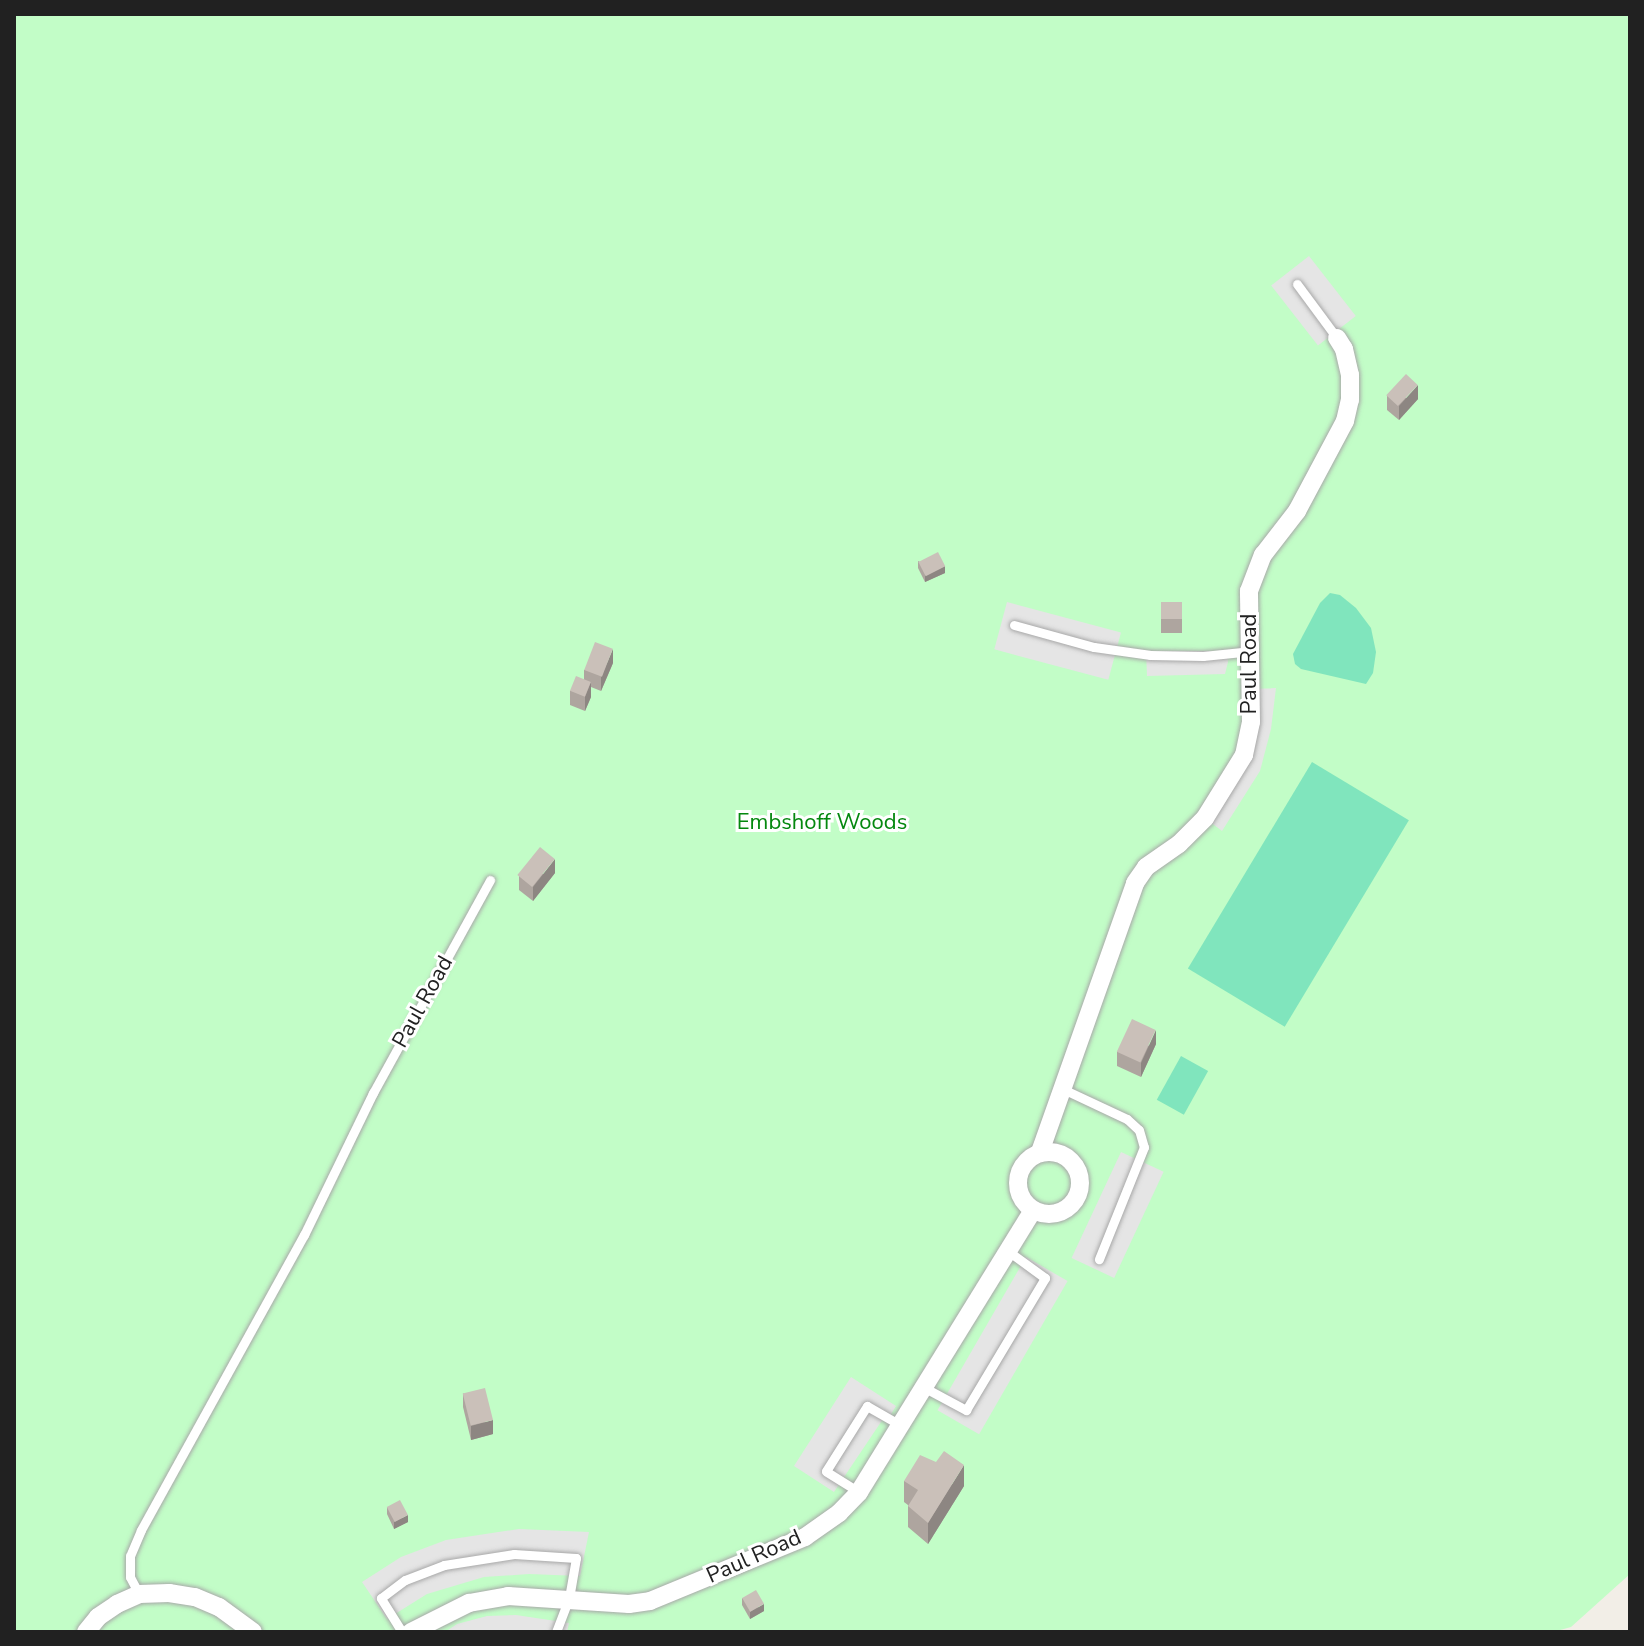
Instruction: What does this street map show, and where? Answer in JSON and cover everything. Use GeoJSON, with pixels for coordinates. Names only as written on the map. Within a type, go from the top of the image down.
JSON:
{"type":"FeatureCollection","features":[{"type":"Feature","properties":{"kind":"street","name":"Paul Road"},"geometry":{"type":"LineString","coordinates":[[411,1632],[469,1603],[508,1596],[629,1604],[650,1601],[805,1537],[839,1513],[859,1492],[1033,1210],[1022,1200],[1017,1178],[1027,1160],[1040,1152],[1065,1090],[1135,883],[1146,867],[1179,844],[1205,818],[1244,755],[1251,722],[1249,591],[1263,555],[1297,511],[1345,421],[1350,400],[1350,375],[1344,349],[1337,338]]}},
{"type":"Feature","properties":{"kind":"street"},"geometry":{"type":"LineString","coordinates":[[1033,1210],[1043,1214],[1063,1211],[1077,1196],[1080,1186],[1080,1176],[1069,1158],[1050,1151],[1040,1152]]}},
{"type":"Feature","properties":{"kind":"street"},"geometry":{"type":"LineString","coordinates":[[86,1632],[98,1617],[139,1594],[195,1597],[219,1607],[253,1632]]}},
{"type":"Feature","properties":{"kind":"lane"},"geometry":{"type":"LineString","coordinates":[[1297,284],[1337,338]]}},
{"type":"Feature","properties":{"kind":"lane"},"geometry":{"type":"LineString","coordinates":[[1014,625],[1094,647],[1150,655],[1203,656],[1252,651]]}},
{"type":"Feature","properties":{"kind":"lane","name":"Paul Road"},"geometry":{"type":"LineString","coordinates":[[139,1594],[130,1577],[130,1556],[141,1530],[304,1235],[366,1106],[490,880]]}},
{"type":"Feature","properties":{"kind":"lane"},"geometry":{"type":"LineString","coordinates":[[1065,1090],[1127,1119],[1139,1130],[1144,1147],[1099,1259]]}},
{"type":"Feature","properties":{"kind":"lane"},"geometry":{"type":"LineString","coordinates":[[925,1388],[966,1410],[1045,1278],[1008,1251]]}},
{"type":"Feature","properties":{"kind":"lane"},"geometry":{"type":"LineString","coordinates":[[859,1492],[826,1471],[867,1406],[902,1426]]}},
{"type":"Feature","properties":{"kind":"lane"},"geometry":{"type":"LineString","coordinates":[[402,1632],[381,1598],[405,1580],[444,1565],[485,1556],[545,1554],[576,1558],[569,1598],[556,1632]]}},
{"type":"Feature","properties":{"kind":"green space","name":"Embshoff Woods"},"geometry":{"type":"Polygon","coordinates":[[[14,14],[1630,14],[1630,1574],[1571,1627],[1553,1632],[14,1632],[14,14]]]}},
{"type":"Feature","properties":{"kind":"green space"},"geometry":{"type":"Polygon","coordinates":[[[1330,593],[1340,595],[1356,608],[1371,628],[1376,652],[1373,673],[1366,684],[1301,669],[1295,664],[1293,654],[1320,603],[1330,593]]]}},
{"type":"Feature","properties":{"kind":"green space"},"geometry":{"type":"Polygon","coordinates":[[[1312,762],[1409,820],[1285,1027],[1188,969],[1312,762]]]}},
{"type":"Feature","properties":{"kind":"green space"},"geometry":{"type":"Polygon","coordinates":[[[1181,1056],[1208,1071],[1184,1115],[1157,1100],[1181,1056]]]}},
{"type":"Feature","properties":{"kind":"shaded area"},"geometry":{"type":"Polygon","coordinates":[[[1309,256],[1356,316],[1318,345],[1271,286],[1309,256]]]}},
{"type":"Feature","properties":{"kind":"shaded area"},"geometry":{"type":"Polygon","coordinates":[[[1007,602],[1121,633],[1108,680],[994,649],[1007,602]]]}},
{"type":"Feature","properties":{"kind":"shaded area"},"geometry":{"type":"Polygon","coordinates":[[[1146,651],[1227,651],[1228,662],[1225,674],[1147,676],[1146,651]]]}},
{"type":"Feature","properties":{"kind":"shaded area"},"geometry":{"type":"Polygon","coordinates":[[[1276,688],[1271,729],[1260,771],[1222,831],[1205,818],[1227,786],[1252,689],[1276,688]]]}},
{"type":"Feature","properties":{"kind":"shaded area"},"geometry":{"type":"Polygon","coordinates":[[[1121,1152],[1164,1172],[1114,1278],[1072,1258],[1121,1152]]]}},
{"type":"Feature","properties":{"kind":"shaded area"},"geometry":{"type":"Polygon","coordinates":[[[1026,1257],[1068,1281],[979,1434],[938,1410],[1026,1257]]]}},
{"type":"Feature","properties":{"kind":"shaded area"},"geometry":{"type":"Polygon","coordinates":[[[851,1377],[896,1406],[887,1421],[883,1419],[834,1492],[794,1466],[851,1377]]]}},
{"type":"Feature","properties":{"kind":"shaded area"},"geometry":{"type":"Polygon","coordinates":[[[519,1529],[589,1532],[580,1576],[529,1574],[484,1577],[427,1594],[387,1619],[362,1582],[401,1557],[446,1540],[519,1529]]]}},
{"type":"Feature","properties":{"kind":"shaded area"},"geometry":{"type":"Polygon","coordinates":[[[516,1615],[569,1623],[567,1632],[445,1632],[457,1624],[487,1616],[516,1615]]]}},
{"type":"Feature","properties":{"kind":"building"},"geometry":{"type":"Polygon","coordinates":[[[1406,374],[1418,385],[1398,406],[1386,395],[1406,374]]]}},
{"type":"Feature","properties":{"kind":"building"},"geometry":{"type":"Polygon","coordinates":[[[938,552],[945,566],[926,576],[918,562],[938,552]]]}},
{"type":"Feature","properties":{"kind":"building"},"geometry":{"type":"Polygon","coordinates":[[[1161,602],[1182,602],[1182,619],[1161,619],[1161,602]]]}},
{"type":"Feature","properties":{"kind":"building"},"geometry":{"type":"Polygon","coordinates":[[[595,642],[613,649],[602,677],[584,670],[595,642]]]}},
{"type":"Feature","properties":{"kind":"building"},"geometry":{"type":"Polygon","coordinates":[[[576,676],[591,682],[585,697],[570,691],[576,676]]]}},
{"type":"Feature","properties":{"kind":"building"},"geometry":{"type":"Polygon","coordinates":[[[540,847],[555,859],[532,887],[517,875],[540,847]]]}},
{"type":"Feature","properties":{"kind":"building"},"geometry":{"type":"Polygon","coordinates":[[[1132,1019],[1156,1030],[1140,1063],[1117,1052],[1132,1019]]]}},
{"type":"Feature","properties":{"kind":"building"},"geometry":{"type":"Polygon","coordinates":[[[485,1388],[493,1420],[471,1426],[463,1394],[485,1388]]]}},
{"type":"Feature","properties":{"kind":"building"},"geometry":{"type":"Polygon","coordinates":[[[944,1451],[964,1465],[928,1523],[908,1506],[918,1490],[904,1481],[920,1455],[936,1462],[944,1451]]]}},
{"type":"Feature","properties":{"kind":"building"},"geometry":{"type":"Polygon","coordinates":[[[400,1500],[408,1515],[395,1522],[387,1507],[400,1500]]]}},
{"type":"Feature","properties":{"kind":"building"},"geometry":{"type":"Polygon","coordinates":[[[756,1590],[764,1604],[750,1612],[742,1598],[756,1590]]]}}]}
